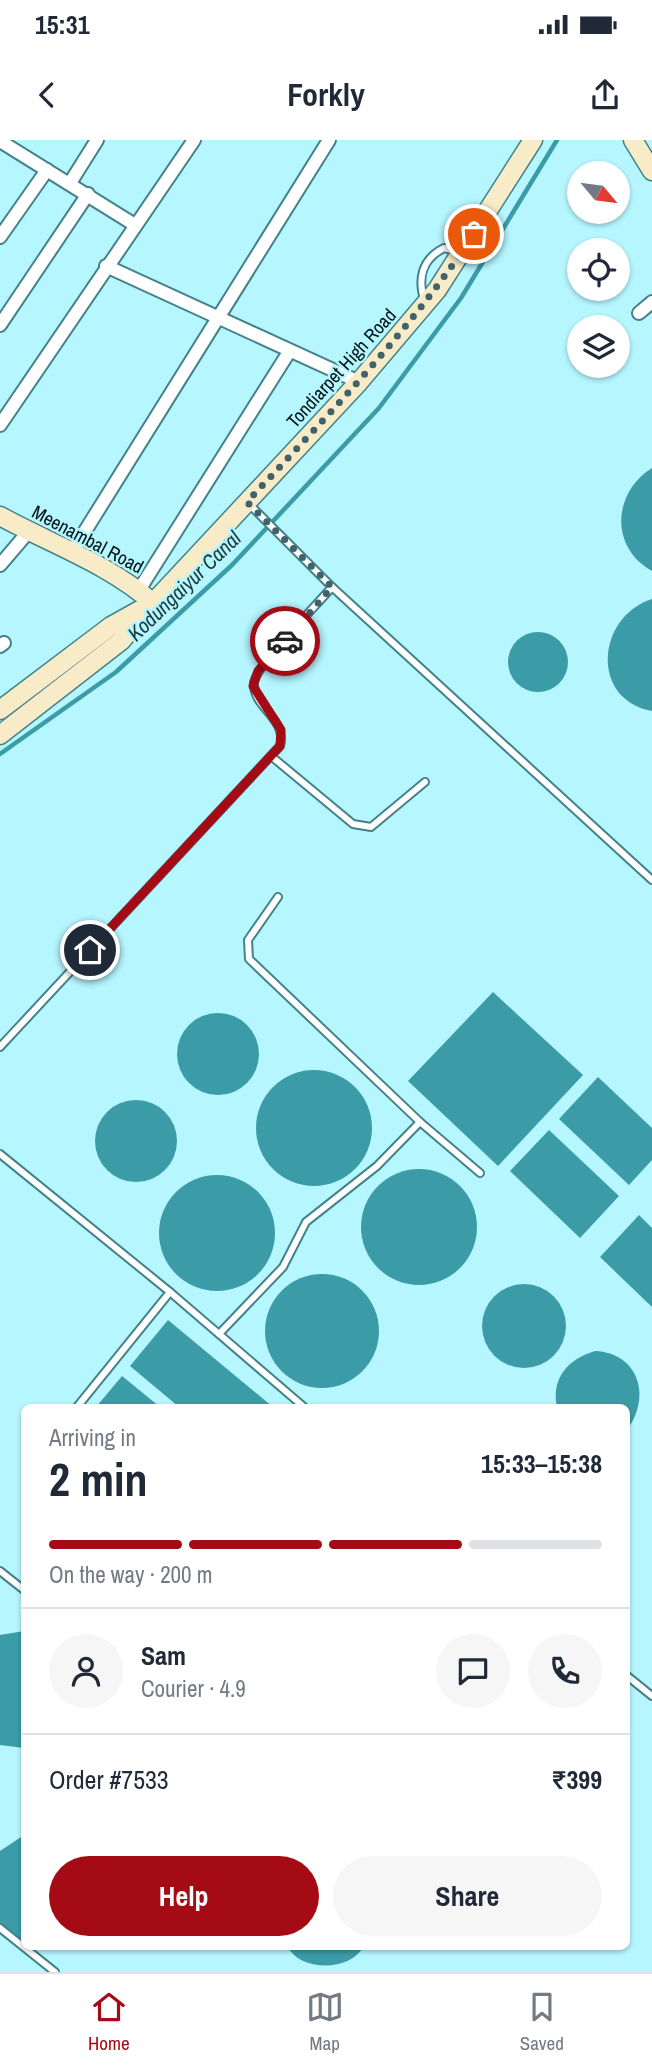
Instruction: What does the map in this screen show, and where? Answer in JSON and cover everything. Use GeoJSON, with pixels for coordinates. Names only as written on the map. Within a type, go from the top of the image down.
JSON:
{"type":"FeatureCollection","features":[{"type":"Feature","properties":{"kind":"main road","name":"Tondiarpet High Road"},"geometry":{"type":"LineString","coordinates":[[0,735],[121,641],[153,603],[359,382],[425,303],[461,253],[533,140]]}},
{"type":"Feature","properties":{"kind":"main road"},"geometry":{"type":"LineString","coordinates":[[633,140],[652,171]]}},
{"type":"Feature","properties":{"kind":"main road","name":"Meenambal Road"},"geometry":{"type":"LineString","coordinates":[[0,516],[139,590],[153,603]]}},
{"type":"Feature","properties":{"kind":"main road","name":"Tondiarpet High Road"},"geometry":{"type":"LineString","coordinates":[[1,708],[111,626],[153,603]]}},
{"type":"Feature","properties":{"kind":"street"},"geometry":{"type":"LineString","coordinates":[[70,183],[97,140]]}},
{"type":"Feature","properties":{"kind":"street"},"geometry":{"type":"LineString","coordinates":[[0,425],[4,410],[194,140]]}},
{"type":"Feature","properties":{"kind":"street"},"geometry":{"type":"LineString","coordinates":[[72,552],[329,140]]}},
{"type":"Feature","properties":{"kind":"street"},"geometry":{"type":"LineString","coordinates":[[2,146],[70,183],[135,225]]}},
{"type":"Feature","properties":{"kind":"street"},"geometry":{"type":"LineString","coordinates":[[0,237],[47,170]]}},
{"type":"Feature","properties":{"kind":"street"},"geometry":{"type":"LineString","coordinates":[[0,324],[88,194]]}},
{"type":"Feature","properties":{"kind":"street"},"geometry":{"type":"LineString","coordinates":[[106,266],[359,382]]}},
{"type":"Feature","properties":{"kind":"street"},"geometry":{"type":"LineString","coordinates":[[639,313],[652,302]]}},
{"type":"Feature","properties":{"kind":"street"},"geometry":{"type":"LineString","coordinates":[[139,590],[289,352]]}},
{"type":"Feature","properties":{"kind":"street"},"geometry":{"type":"LineString","coordinates":[[0,565],[29,531]]}},
{"type":"Feature","properties":{"kind":"lane"},"geometry":{"type":"LineString","coordinates":[[247,502],[332,587],[652,880]]}},
{"type":"Feature","properties":{"kind":"lane"},"geometry":{"type":"LineString","coordinates":[[0,1047],[280,746],[282,735],[256,692],[255,679],[258,671],[332,587]]}},
{"type":"Feature","properties":{"kind":"lane"},"geometry":{"type":"LineString","coordinates":[[271,756],[353,824],[366,828],[371,827],[425,782]]}},
{"type":"Feature","properties":{"kind":"lane"},"geometry":{"type":"LineString","coordinates":[[278,897],[248,940],[250,959],[420,1122],[480,1173]]}},
{"type":"Feature","properties":{"kind":"lane"},"geometry":{"type":"LineString","coordinates":[[219,1334],[276,1276],[306,1222],[377,1166],[420,1122]]}},
{"type":"Feature","properties":{"kind":"lane"},"geometry":{"type":"LineString","coordinates":[[0,1154],[170,1292],[301,1404]]}},
{"type":"Feature","properties":{"kind":"lane"},"geometry":{"type":"LineString","coordinates":[[79,1404],[170,1292]]}},
{"type":"Feature","properties":{"kind":"lane"},"geometry":{"type":"LineString","coordinates":[[0,1571],[21,1588]]}},
{"type":"Feature","properties":{"kind":"lane"},"geometry":{"type":"LineString","coordinates":[[630,1678],[652,1696]]}},
{"type":"Feature","properties":{"kind":"lane"},"geometry":{"type":"LineString","coordinates":[[0,1928],[21,1945]]}},
{"type":"Feature","properties":{"kind":"lane"},"geometry":{"type":"LineString","coordinates":[[28,1950],[55,1972]]}},
{"type":"Feature","properties":{"kind":"water"},"geometry":{"type":"Polygon","coordinates":[[[652,468],[652,571],[638,561],[628,548],[621,520],[629,491],[639,478],[652,468]]]}},
{"type":"Feature","properties":{"kind":"water"},"geometry":{"type":"Polygon","coordinates":[[[652,599],[652,711],[632,704],[618,691],[610,675],[608,658],[611,639],[620,623],[633,609],[652,599]]]}},
{"type":"Feature","properties":{"kind":"water"},"geometry":{"type":"Polygon","coordinates":[[[538,632],[555,637],[563,645],[568,662],[563,679],[555,687],[538,692],[521,687],[513,679],[508,662],[513,645],[521,637],[538,632]]]}},
{"type":"Feature","properties":{"kind":"water"},"geometry":{"type":"Polygon","coordinates":[[[493,992],[583,1075],[498,1166],[408,1081],[493,992]]]}},
{"type":"Feature","properties":{"kind":"water"},"geometry":{"type":"Polygon","coordinates":[[[218,1013],[234,1016],[247,1025],[256,1038],[259,1054],[256,1070],[247,1083],[234,1092],[218,1095],[202,1092],[189,1083],[180,1070],[177,1054],[180,1038],[189,1025],[202,1016],[218,1013]]]}},
{"type":"Feature","properties":{"kind":"water"},"geometry":{"type":"Polygon","coordinates":[[[314,1070],[336,1075],[355,1087],[367,1106],[372,1128],[367,1150],[355,1169],[336,1181],[314,1186],[292,1181],[273,1169],[261,1150],[256,1128],[261,1106],[273,1087],[292,1075],[314,1070]]]}},
{"type":"Feature","properties":{"kind":"water"},"geometry":{"type":"Polygon","coordinates":[[[598,1077],[652,1128],[652,1160],[629,1185],[559,1119],[598,1077]]]}},
{"type":"Feature","properties":{"kind":"water"},"geometry":{"type":"Polygon","coordinates":[[[136,1100],[152,1103],[165,1112],[174,1125],[177,1141],[174,1157],[165,1170],[152,1179],[136,1182],[120,1179],[107,1170],[98,1157],[95,1141],[98,1125],[107,1112],[120,1103],[136,1100]]]}},
{"type":"Feature","properties":{"kind":"water"},"geometry":{"type":"Polygon","coordinates":[[[549,1130],[619,1196],[580,1238],[510,1171],[549,1130]]]}},
{"type":"Feature","properties":{"kind":"water"},"geometry":{"type":"Polygon","coordinates":[[[419,1169],[441,1174],[460,1186],[472,1205],[477,1227],[472,1249],[460,1268],[441,1280],[419,1285],[397,1280],[378,1268],[366,1249],[361,1227],[366,1205],[378,1186],[397,1174],[419,1169]]]}},
{"type":"Feature","properties":{"kind":"water"},"geometry":{"type":"Polygon","coordinates":[[[217,1175],[239,1180],[258,1192],[270,1211],[275,1233],[270,1255],[258,1274],[239,1286],[217,1291],[195,1286],[176,1274],[164,1255],[159,1233],[164,1211],[176,1192],[195,1180],[217,1175]]]}},
{"type":"Feature","properties":{"kind":"water"},"geometry":{"type":"Polygon","coordinates":[[[639,1215],[652,1228],[652,1307],[600,1257],[639,1215]]]}},
{"type":"Feature","properties":{"kind":"water"},"geometry":{"type":"Polygon","coordinates":[[[322,1274],[344,1278],[363,1290],[375,1309],[379,1331],[375,1353],[363,1372],[344,1384],[322,1388],[300,1384],[281,1372],[269,1353],[265,1331],[269,1309],[281,1290],[300,1278],[322,1274]]]}},
{"type":"Feature","properties":{"kind":"water"},"geometry":{"type":"Polygon","coordinates":[[[524,1284],[540,1287],[554,1296],[563,1310],[566,1326],[563,1342],[554,1356],[540,1365],[524,1368],[508,1365],[494,1356],[485,1342],[482,1326],[485,1310],[494,1296],[508,1287],[524,1284]]]}},
{"type":"Feature","properties":{"kind":"water"},"geometry":{"type":"Polygon","coordinates":[[[168,1320],[269,1404],[175,1404],[130,1366],[168,1320]]]}},
{"type":"Feature","properties":{"kind":"water"},"geometry":{"type":"Polygon","coordinates":[[[595,1351],[610,1354],[631,1368],[637,1379],[639,1404],[630,1425],[630,1404],[557,1404],[559,1379],[570,1365],[595,1351]]]}},
{"type":"Feature","properties":{"kind":"water"},"geometry":{"type":"Polygon","coordinates":[[[122,1376],[156,1404],[99,1404],[122,1376]]]}},
{"type":"Feature","properties":{"kind":"water"},"geometry":{"type":"Polygon","coordinates":[[[21,1632],[21,1748],[0,1745],[0,1635],[21,1632]]]}},
{"type":"Feature","properties":{"kind":"water"},"geometry":{"type":"Polygon","coordinates":[[[21,1837],[21,1943],[0,1930],[0,1851],[21,1837]]]}},
{"type":"Feature","properties":{"kind":"water"},"geometry":{"type":"Polygon","coordinates":[[[290,1950],[361,1950],[348,1961],[325,1966],[303,1961],[290,1950]]]}},
{"type":"Feature","properties":{"kind":"waterway","name":"Kodungaiyur Canal"},"geometry":{"type":"LineString","coordinates":[[0,754],[116,672],[232,565],[379,408],[461,298],[557,140]]}},
{"type":"Feature","properties":{"kind":"way so far"},"geometry":{"type":"LineString","coordinates":[[285,641],[332,587],[247,502],[359,382],[437,290],[474,234]]}},
{"type":"Feature","properties":{"kind":"route"},"geometry":{"type":"LineString","coordinates":[[90,950],[280,746],[281,730],[253,686],[258,671],[285,641]]}}]}
